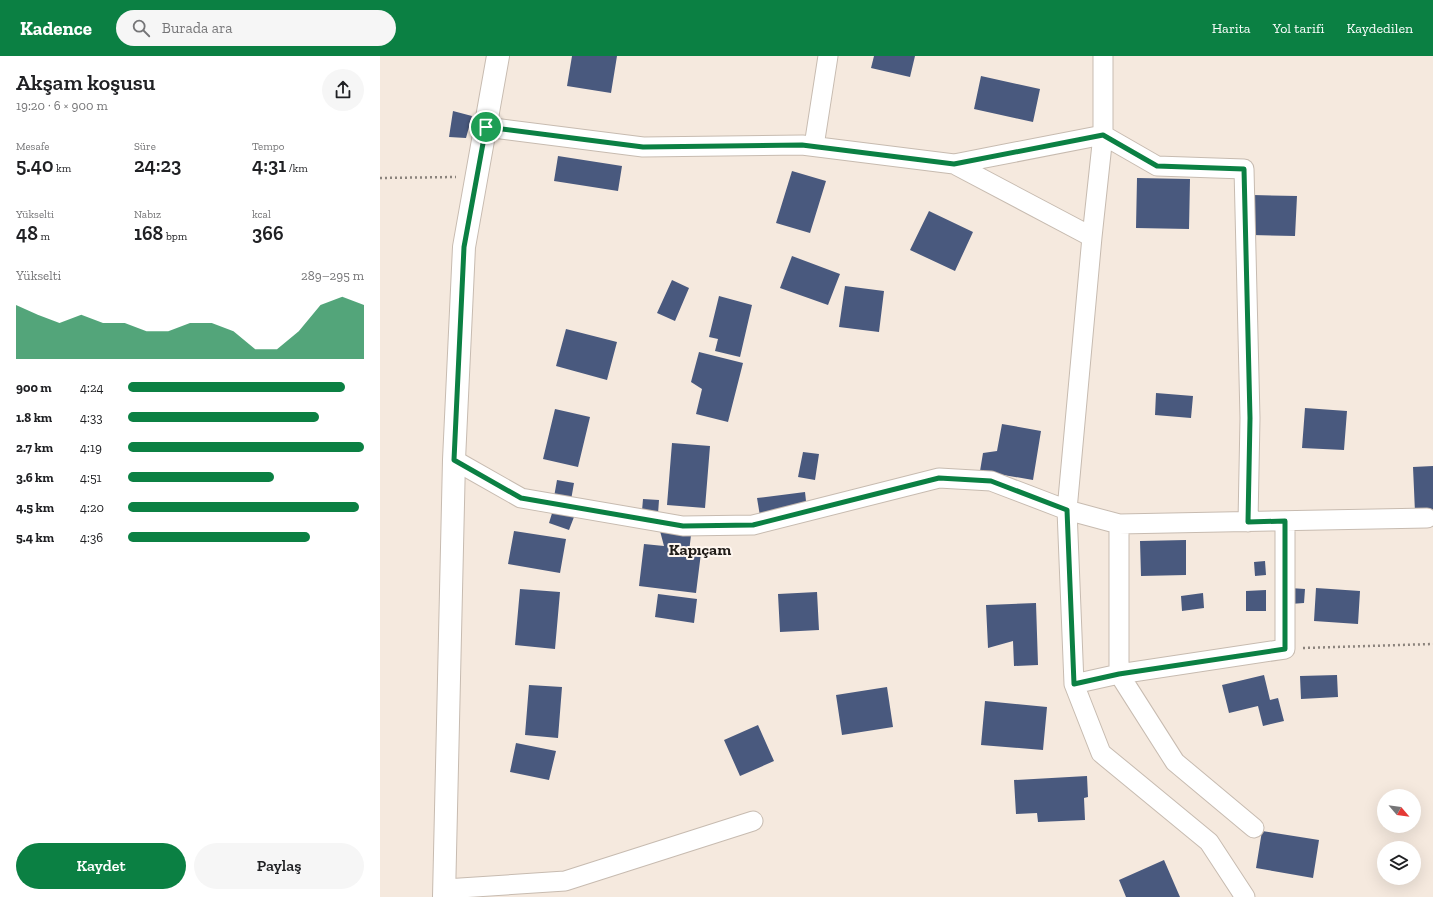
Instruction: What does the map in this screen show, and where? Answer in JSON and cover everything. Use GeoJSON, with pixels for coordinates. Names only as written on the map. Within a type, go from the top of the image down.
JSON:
{"type":"FeatureCollection","features":[{"type":"Feature","properties":{"kind":"street"},"geometry":{"type":"LineString","coordinates":[[498,56],[464,247],[454,460],[444,893],[565,881],[753,821]]}},
{"type":"Feature","properties":{"kind":"street"},"geometry":{"type":"LineString","coordinates":[[814,146],[828,56]]}},
{"type":"Feature","properties":{"kind":"street"},"geometry":{"type":"LineString","coordinates":[[1103,56],[1103,135],[1092,237],[1067,510],[1074,684],[1101,753],[1209,842],[1245,897]]}},
{"type":"Feature","properties":{"kind":"street"},"geometry":{"type":"LineString","coordinates":[[486,127],[643,147],[814,146],[954,164],[1103,135],[1157,166],[1244,169],[1250,418],[1248,522]]}},
{"type":"Feature","properties":{"kind":"street"},"geometry":{"type":"LineString","coordinates":[[954,164],[1092,237]]}},
{"type":"Feature","properties":{"kind":"street"},"geometry":{"type":"LineString","coordinates":[[454,460],[521,498],[683,526],[753,525],[939,478],[991,481],[1067,510],[1119,524],[1427,518]]}},
{"type":"Feature","properties":{"kind":"street"},"geometry":{"type":"LineString","coordinates":[[1074,684],[1119,674],[1285,649],[1285,521]]}},
{"type":"Feature","properties":{"kind":"street"},"geometry":{"type":"LineString","coordinates":[[1119,524],[1119,674],[1175,762],[1254,828]]}},
{"type":"Feature","properties":{"kind":"path"},"geometry":{"type":"LineString","coordinates":[[380,178],[477,176]]}},
{"type":"Feature","properties":{"kind":"path"},"geometry":{"type":"LineString","coordinates":[[1285,649],[1433,644]]}},
{"type":"Feature","properties":{"kind":"building"},"geometry":{"type":"Polygon","coordinates":[[[572,56],[617,56],[611,93],[567,86],[572,56]]]}},
{"type":"Feature","properties":{"kind":"building"},"geometry":{"type":"Polygon","coordinates":[[[874,56],[915,56],[910,77],[871,68],[874,56]]]}},
{"type":"Feature","properties":{"kind":"building"},"geometry":{"type":"Polygon","coordinates":[[[981,76],[1040,89],[1033,122],[974,109],[981,76]]]}},
{"type":"Feature","properties":{"kind":"building"},"geometry":{"type":"Polygon","coordinates":[[[453,111],[472,116],[466,138],[449,137],[453,111]]]}},
{"type":"Feature","properties":{"kind":"building"},"geometry":{"type":"Polygon","coordinates":[[[558,156],[622,166],[618,191],[554,181],[558,156]]]}},
{"type":"Feature","properties":{"kind":"building"},"geometry":{"type":"Polygon","coordinates":[[[792,171],[826,181],[810,233],[776,223],[792,171]]]}},
{"type":"Feature","properties":{"kind":"building"},"geometry":{"type":"Polygon","coordinates":[[[1137,178],[1190,179],[1189,229],[1136,228],[1137,178]]]}},
{"type":"Feature","properties":{"kind":"building"},"geometry":{"type":"Polygon","coordinates":[[[1253,195],[1297,196],[1295,236],[1252,235],[1253,195]]]}},
{"type":"Feature","properties":{"kind":"building"},"geometry":{"type":"Polygon","coordinates":[[[929,211],[973,232],[955,271],[910,250],[929,211]]]}},
{"type":"Feature","properties":{"kind":"building"},"geometry":{"type":"Polygon","coordinates":[[[792,256],[840,274],[828,305],[780,288],[792,256]]]}},
{"type":"Feature","properties":{"kind":"building"},"geometry":{"type":"Polygon","coordinates":[[[672,280],[689,288],[675,321],[657,313],[672,280]]]}},
{"type":"Feature","properties":{"kind":"building"},"geometry":{"type":"Polygon","coordinates":[[[845,286],[884,291],[879,332],[839,327],[845,286]]]}},
{"type":"Feature","properties":{"kind":"building"},"geometry":{"type":"Polygon","coordinates":[[[719,296],[752,305],[740,357],[715,351],[718,339],[709,337],[719,296]]]}},
{"type":"Feature","properties":{"kind":"building"},"geometry":{"type":"Polygon","coordinates":[[[566,329],[617,342],[607,380],[556,366],[566,329]]]}},
{"type":"Feature","properties":{"kind":"building"},"geometry":{"type":"Polygon","coordinates":[[[699,352],[743,363],[728,422],[696,414],[702,389],[691,382],[699,352]]]}},
{"type":"Feature","properties":{"kind":"building"},"geometry":{"type":"Polygon","coordinates":[[[1156,393],[1193,396],[1191,418],[1155,415],[1156,393]]]}},
{"type":"Feature","properties":{"kind":"building"},"geometry":{"type":"Polygon","coordinates":[[[1305,408],[1347,411],[1344,450],[1302,448],[1305,408]]]}},
{"type":"Feature","properties":{"kind":"building"},"geometry":{"type":"Polygon","coordinates":[[[555,409],[590,417],[578,467],[543,459],[555,409]]]}},
{"type":"Feature","properties":{"kind":"building"},"geometry":{"type":"Polygon","coordinates":[[[1002,424],[1041,431],[1033,480],[980,471],[983,453],[997,451],[1002,424]]]}},
{"type":"Feature","properties":{"kind":"building"},"geometry":{"type":"Polygon","coordinates":[[[672,443],[710,446],[705,508],[667,505],[672,443]]]}},
{"type":"Feature","properties":{"kind":"building"},"geometry":{"type":"Polygon","coordinates":[[[803,452],[819,454],[815,480],[798,477],[803,452]]]}},
{"type":"Feature","properties":{"kind":"building"},"geometry":{"type":"Polygon","coordinates":[[[1433,466],[1433,512],[1415,512],[1413,467],[1433,466]]]}},
{"type":"Feature","properties":{"kind":"building"},"geometry":{"type":"Polygon","coordinates":[[[557,480],[574,483],[571,500],[554,497],[557,480]]]}},
{"type":"Feature","properties":{"kind":"building"},"geometry":{"type":"Polygon","coordinates":[[[805,492],[807,510],[760,516],[757,498],[805,492]]]}},
{"type":"Feature","properties":{"kind":"building"},"geometry":{"type":"Polygon","coordinates":[[[643,499],[659,500],[658,514],[642,511],[643,499]]]}},
{"type":"Feature","properties":{"kind":"building"},"geometry":{"type":"Polygon","coordinates":[[[553,510],[574,517],[569,530],[549,523],[553,510]]]}},
{"type":"Feature","properties":{"kind":"building"},"geometry":{"type":"Polygon","coordinates":[[[514,531],[566,539],[560,573],[508,564],[514,531]]]}},
{"type":"Feature","properties":{"kind":"building"},"geometry":{"type":"Polygon","coordinates":[[[660,531],[691,535],[689,552],[701,553],[696,593],[639,586],[644,544],[664,546],[660,531]]]}},
{"type":"Feature","properties":{"kind":"building"},"geometry":{"type":"Polygon","coordinates":[[[1186,540],[1186,575],[1141,576],[1140,541],[1186,540]]]}},
{"type":"Feature","properties":{"kind":"building"},"geometry":{"type":"Polygon","coordinates":[[[1265,561],[1266,575],[1255,576],[1254,562],[1265,561]]]}},
{"type":"Feature","properties":{"kind":"building"},"geometry":{"type":"Polygon","coordinates":[[[1290,588],[1305,589],[1304,603],[1290,604],[1290,588]]]}},
{"type":"Feature","properties":{"kind":"building"},"geometry":{"type":"Polygon","coordinates":[[[1316,588],[1360,591],[1358,624],[1314,621],[1316,588]]]}},
{"type":"Feature","properties":{"kind":"building"},"geometry":{"type":"Polygon","coordinates":[[[520,589],[560,592],[555,649],[515,645],[520,589]]]}},
{"type":"Feature","properties":{"kind":"building"},"geometry":{"type":"Polygon","coordinates":[[[1266,590],[1266,611],[1246,611],[1246,591],[1266,590]]]}},
{"type":"Feature","properties":{"kind":"building"},"geometry":{"type":"Polygon","coordinates":[[[817,592],[819,630],[780,632],[778,594],[817,592]]]}},
{"type":"Feature","properties":{"kind":"building"},"geometry":{"type":"Polygon","coordinates":[[[1203,593],[1204,608],[1182,611],[1181,596],[1203,593]]]}},
{"type":"Feature","properties":{"kind":"building"},"geometry":{"type":"Polygon","coordinates":[[[658,594],[697,599],[694,623],[655,617],[658,594]]]}},
{"type":"Feature","properties":{"kind":"building"},"geometry":{"type":"Polygon","coordinates":[[[1036,603],[1038,665],[1014,666],[1013,641],[988,648],[986,605],[1036,603]]]}},
{"type":"Feature","properties":{"kind":"building"},"geometry":{"type":"Polygon","coordinates":[[[1264,675],[1270,700],[1278,698],[1284,721],[1263,726],[1258,706],[1229,713],[1222,685],[1264,675]]]}},
{"type":"Feature","properties":{"kind":"building"},"geometry":{"type":"Polygon","coordinates":[[[1337,675],[1338,697],[1301,699],[1300,676],[1337,675]]]}},
{"type":"Feature","properties":{"kind":"building"},"geometry":{"type":"Polygon","coordinates":[[[529,685],[562,687],[558,738],[525,735],[529,685]]]}},
{"type":"Feature","properties":{"kind":"building"},"geometry":{"type":"Polygon","coordinates":[[[887,687],[893,727],[842,735],[836,695],[887,687]]]}},
{"type":"Feature","properties":{"kind":"building"},"geometry":{"type":"Polygon","coordinates":[[[985,701],[1047,707],[1043,750],[981,745],[985,701]]]}},
{"type":"Feature","properties":{"kind":"building"},"geometry":{"type":"Polygon","coordinates":[[[758,725],[774,761],[740,776],[724,740],[758,725]]]}},
{"type":"Feature","properties":{"kind":"building"},"geometry":{"type":"Polygon","coordinates":[[[516,743],[556,751],[549,780],[510,772],[516,743]]]}},
{"type":"Feature","properties":{"kind":"building"},"geometry":{"type":"Polygon","coordinates":[[[1087,776],[1088,797],[1084,798],[1085,820],[1038,822],[1037,813],[1016,814],[1014,780],[1087,776]]]}},
{"type":"Feature","properties":{"kind":"building"},"geometry":{"type":"Polygon","coordinates":[[[1262,831],[1319,840],[1313,878],[1256,868],[1262,831]]]}},
{"type":"Feature","properties":{"kind":"building"},"geometry":{"type":"Polygon","coordinates":[[[1164,860],[1180,897],[1126,897],[1119,880],[1164,860]]]}},
{"type":"Feature","properties":{"kind":"district","name":"Kapıçam"},"geometry":{"type":"Point","coordinates":[700,549]}},
{"type":"Feature","properties":{"kind":"route"},"geometry":{"type":"LineString","coordinates":[[486,127],[643,147],[802,145],[954,164],[1103,135],[1157,166],[1244,169],[1250,418],[1248,522],[1285,521],[1285,649],[1119,674],[1074,684],[1067,510],[991,481],[939,478],[753,525],[683,526],[521,498],[454,460],[464,247],[486,127]]}}]}
